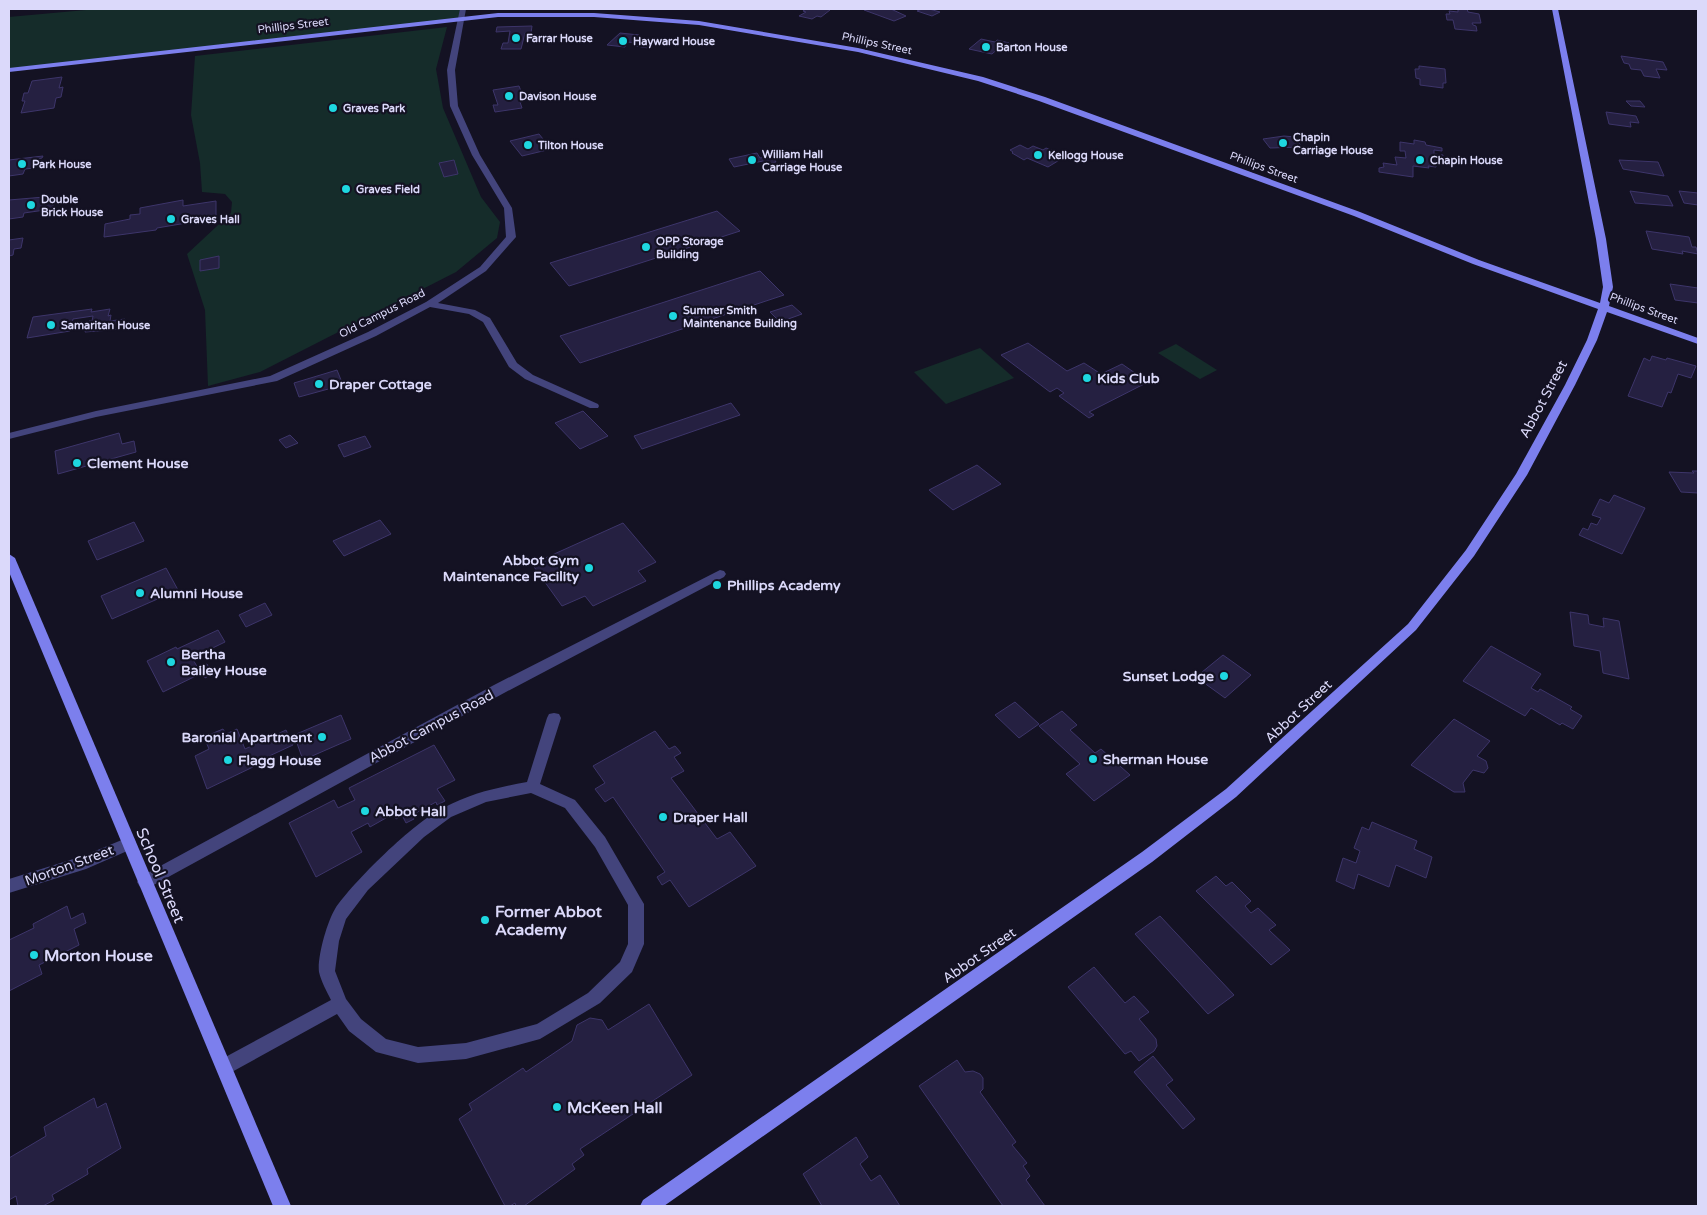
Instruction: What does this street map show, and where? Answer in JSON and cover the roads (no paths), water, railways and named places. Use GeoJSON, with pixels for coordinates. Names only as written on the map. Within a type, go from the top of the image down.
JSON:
{"type":"FeatureCollection","features":[{"type":"Feature","properties":{"kind":"street","name":"Old Campus Road"},"geometry":{"type":"LineString","coordinates":[[9,436],[96,414],[273,378],[372,334],[429,304],[483,269],[511,237],[508,208],[476,155],[454,106],[451,70],[463,9]]}},
{"type":"Feature","properties":{"kind":"street","name":"Abbot Street"},"geometry":{"type":"LineString","coordinates":[[650,1206],[1163,845],[1231,793],[1405,634],[1470,552],[1521,475],[1570,385],[1592,340],[1604,307],[1609,284],[1555,9]]}},
{"type":"Feature","properties":{"kind":"street","name":"Phillips Street"},"geometry":{"type":"LineString","coordinates":[[9,70],[461,18],[522,14],[577,14],[699,23],[858,50],[962,75],[1042,99],[1357,214],[1476,262],[1698,341]]}},
{"type":"Feature","properties":{"kind":"street"},"geometry":{"type":"LineString","coordinates":[[429,304],[472,312],[487,320],[513,365],[529,377],[594,406]]}},
{"type":"Feature","properties":{"kind":"street","name":"School Street"},"geometry":{"type":"LineString","coordinates":[[9,558],[282,1206]]}},
{"type":"Feature","properties":{"kind":"street","name":"Abbot Campus Road"},"geometry":{"type":"LineString","coordinates":[[144,882],[507,685],[720,574]]}},
{"type":"Feature","properties":{"kind":"street"},"geometry":{"type":"LineString","coordinates":[[532,787],[554,718]]}},
{"type":"Feature","properties":{"kind":"street"},"geometry":{"type":"LineString","coordinates":[[532,787],[570,804],[600,842],[636,904],[636,944],[626,967],[594,998],[540,1031],[466,1051],[418,1055],[382,1046],[355,1025],[340,1004],[327,971],[331,941],[340,915],[363,885],[419,833],[446,813],[484,796],[532,787]]}},
{"type":"Feature","properties":{"kind":"street","name":"Morton Street"},"geometry":{"type":"LineString","coordinates":[[9,886],[86,862],[129,843]]}},
{"type":"Feature","properties":{"kind":"street"},"geometry":{"type":"LineString","coordinates":[[224,1067],[340,1004]]}},
{"type":"Feature","properties":{"kind":"place","name":"Farrar House"},"geometry":{"type":"Point","coordinates":[516,38]}},
{"type":"Feature","properties":{"kind":"place","name":"Hayward House"},"geometry":{"type":"Point","coordinates":[623,41]}},
{"type":"Feature","properties":{"kind":"place","name":"Barton House"},"geometry":{"type":"Point","coordinates":[986,47]}},
{"type":"Feature","properties":{"kind":"place","name":"Davison House"},"geometry":{"type":"Point","coordinates":[509,96]}},
{"type":"Feature","properties":{"kind":"place","name":"Graves Park"},"geometry":{"type":"Point","coordinates":[333,108]}},
{"type":"Feature","properties":{"kind":"place","name":"Chapin Carriage House"},"geometry":{"type":"Point","coordinates":[1283,143]}},
{"type":"Feature","properties":{"kind":"place","name":"Tilton House"},"geometry":{"type":"Point","coordinates":[528,145]}},
{"type":"Feature","properties":{"kind":"place","name":"Kellogg House"},"geometry":{"type":"Point","coordinates":[1038,155]}},
{"type":"Feature","properties":{"kind":"place","name":"William Hall Carriage House"},"geometry":{"type":"Point","coordinates":[752,160]}},
{"type":"Feature","properties":{"kind":"place","name":"Chapin House"},"geometry":{"type":"Point","coordinates":[1420,160]}},
{"type":"Feature","properties":{"kind":"place","name":"Park House"},"geometry":{"type":"Point","coordinates":[22,164]}},
{"type":"Feature","properties":{"kind":"place","name":"Graves Field"},"geometry":{"type":"Point","coordinates":[346,189]}},
{"type":"Feature","properties":{"kind":"place","name":"Double Brick House"},"geometry":{"type":"Point","coordinates":[31,205]}},
{"type":"Feature","properties":{"kind":"place","name":"Graves Hall"},"geometry":{"type":"Point","coordinates":[171,219]}},
{"type":"Feature","properties":{"kind":"place","name":"OPP Storage Building"},"geometry":{"type":"Point","coordinates":[646,247]}},
{"type":"Feature","properties":{"kind":"place","name":"Sumner Smith Maintenance Building"},"geometry":{"type":"Point","coordinates":[673,316]}},
{"type":"Feature","properties":{"kind":"place","name":"Samaritan House"},"geometry":{"type":"Point","coordinates":[51,325]}},
{"type":"Feature","properties":{"kind":"place","name":"Kids Club"},"geometry":{"type":"Point","coordinates":[1087,378]}},
{"type":"Feature","properties":{"kind":"place","name":"Draper Cottage"},"geometry":{"type":"Point","coordinates":[319,384]}},
{"type":"Feature","properties":{"kind":"place","name":"Clement House"},"geometry":{"type":"Point","coordinates":[77,463]}},
{"type":"Feature","properties":{"kind":"place","name":"Abbot Gym Maintenance Facility"},"geometry":{"type":"Point","coordinates":[589,568]}},
{"type":"Feature","properties":{"kind":"place","name":"Phillips Academy"},"geometry":{"type":"Point","coordinates":[717,585]}},
{"type":"Feature","properties":{"kind":"place","name":"Alumni House"},"geometry":{"type":"Point","coordinates":[140,593]}},
{"type":"Feature","properties":{"kind":"place","name":"Bertha Bailey House"},"geometry":{"type":"Point","coordinates":[171,662]}},
{"type":"Feature","properties":{"kind":"place","name":"Sunset Lodge"},"geometry":{"type":"Point","coordinates":[1224,676]}},
{"type":"Feature","properties":{"kind":"place","name":"Baronial Apartment"},"geometry":{"type":"Point","coordinates":[322,737]}},
{"type":"Feature","properties":{"kind":"place","name":"Sherman House"},"geometry":{"type":"Point","coordinates":[1093,759]}},
{"type":"Feature","properties":{"kind":"place","name":"Flagg House"},"geometry":{"type":"Point","coordinates":[228,760]}},
{"type":"Feature","properties":{"kind":"place","name":"Abbot Hall"},"geometry":{"type":"Point","coordinates":[365,811]}},
{"type":"Feature","properties":{"kind":"place","name":"Draper Hall"},"geometry":{"type":"Point","coordinates":[663,817]}},
{"type":"Feature","properties":{"kind":"place","name":"Former Abbot Academy"},"geometry":{"type":"Point","coordinates":[485,920]}},
{"type":"Feature","properties":{"kind":"place","name":"Morton House"},"geometry":{"type":"Point","coordinates":[34,955]}},
{"type":"Feature","properties":{"kind":"place","name":"McKeen Hall"},"geometry":{"type":"Point","coordinates":[557,1107]}}]}
